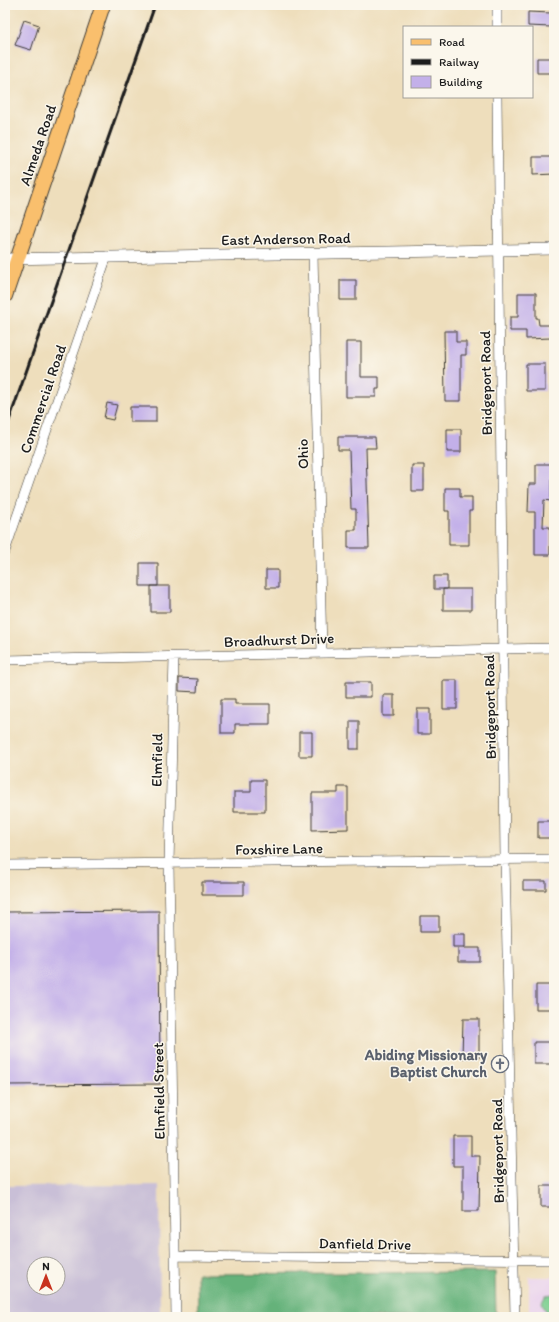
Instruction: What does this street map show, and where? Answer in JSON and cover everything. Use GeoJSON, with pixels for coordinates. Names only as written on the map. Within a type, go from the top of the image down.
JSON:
{"type":"FeatureCollection","features":[{"type":"Feature","properties":{"kind":"main road","name":"Almeda Road"},"geometry":{"type":"LineString","coordinates":[[5,296],[11,259],[103,5]]}},
{"type":"Feature","properties":{"kind":"street"},"geometry":{"type":"LineString","coordinates":[[497,5],[497,26]]}},
{"type":"Feature","properties":{"kind":"street","name":"Bridgeport Road"},"geometry":{"type":"LineString","coordinates":[[497,98],[505,860],[515,1317]]}},
{"type":"Feature","properties":{"kind":"street","name":"East Anderson Road"},"geometry":{"type":"LineString","coordinates":[[11,259],[107,256],[313,254],[554,249]]}},
{"type":"Feature","properties":{"kind":"street","name":"Ohio"},"geometry":{"type":"LineString","coordinates":[[313,254],[322,653]]}},
{"type":"Feature","properties":{"kind":"street","name":"Commercial Road"},"geometry":{"type":"LineString","coordinates":[[5,551],[107,256]]}},
{"type":"Feature","properties":{"kind":"street","name":"Broadhurst Drive"},"geometry":{"type":"LineString","coordinates":[[5,660],[174,658],[554,648]]}},
{"type":"Feature","properties":{"kind":"street","name":"Elmfield"},"geometry":{"type":"LineString","coordinates":[[169,864],[174,658]]}},
{"type":"Feature","properties":{"kind":"street","name":"Foxshire Lane"},"geometry":{"type":"LineString","coordinates":[[5,865],[554,859]]}},
{"type":"Feature","properties":{"kind":"street","name":"Elmfield Street"},"geometry":{"type":"LineString","coordinates":[[169,864],[176,1317]]}},
{"type":"Feature","properties":{"kind":"street","name":"Danfield Drive"},"geometry":{"type":"LineString","coordinates":[[176,1256],[554,1260]]}},
{"type":"Feature","properties":{"kind":"shaded area"},"geometry":{"type":"Polygon","coordinates":[[[159,1185],[160,1317],[5,1317],[5,1186],[159,1185]]]}},
{"type":"Feature","properties":{"kind":"shaded area"},"geometry":{"type":"Polygon","coordinates":[[[529,1277],[554,1277],[554,1317],[529,1317],[529,1277]]]}},
{"type":"Feature","properties":{"kind":"green space"},"geometry":{"type":"Polygon","coordinates":[[[495,1272],[496,1317],[198,1317],[197,1274],[495,1272]]]}},
{"type":"Feature","properties":{"kind":"green space"},"geometry":{"type":"Polygon","coordinates":[[[554,1294],[554,1315],[547,1313],[542,1302],[546,1295],[554,1294]]]}},
{"type":"Feature","properties":{"kind":"building"},"geometry":{"type":"Polygon","coordinates":[[[528,12],[551,13],[551,27],[528,26],[528,12]]]}},
{"type":"Feature","properties":{"kind":"building"},"geometry":{"type":"Polygon","coordinates":[[[24,20],[39,25],[31,50],[15,45],[24,20]]]}},
{"type":"Feature","properties":{"kind":"building"},"geometry":{"type":"Polygon","coordinates":[[[537,58],[554,58],[554,73],[537,73],[537,58]]]}},
{"type":"Feature","properties":{"kind":"building"},"geometry":{"type":"Polygon","coordinates":[[[533,157],[554,157],[554,174],[533,175],[533,157]]]}},
{"type":"Feature","properties":{"kind":"building"},"geometry":{"type":"Polygon","coordinates":[[[340,280],[356,280],[356,300],[340,300],[340,280]]]}},
{"type":"Feature","properties":{"kind":"building"},"geometry":{"type":"Polygon","coordinates":[[[518,293],[536,293],[536,318],[538,318],[539,325],[550,325],[551,338],[526,339],[526,331],[510,331],[510,317],[518,317],[518,293]]]}},
{"type":"Feature","properties":{"kind":"building"},"geometry":{"type":"Polygon","coordinates":[[[444,331],[456,331],[456,342],[466,342],[466,355],[461,355],[461,401],[445,401],[444,331]]]}},
{"type":"Feature","properties":{"kind":"building"},"geometry":{"type":"Polygon","coordinates":[[[346,342],[361,342],[361,377],[379,377],[379,389],[376,389],[376,397],[346,397],[346,342]]]}},
{"type":"Feature","properties":{"kind":"building"},"geometry":{"type":"Polygon","coordinates":[[[526,364],[545,364],[545,391],[526,391],[526,364]]]}},
{"type":"Feature","properties":{"kind":"building"},"geometry":{"type":"Polygon","coordinates":[[[107,403],[117,405],[113,420],[104,418],[107,403]]]}},
{"type":"Feature","properties":{"kind":"building"},"geometry":{"type":"Polygon","coordinates":[[[130,407],[156,407],[156,422],[130,422],[130,407]]]}},
{"type":"Feature","properties":{"kind":"building"},"geometry":{"type":"Polygon","coordinates":[[[447,429],[461,429],[461,452],[447,452],[447,429]]]}},
{"type":"Feature","properties":{"kind":"building"},"geometry":{"type":"Polygon","coordinates":[[[338,437],[375,437],[376,448],[366,448],[369,548],[348,548],[348,530],[356,530],[356,509],[351,509],[349,450],[338,450],[338,437]]]}},
{"type":"Feature","properties":{"kind":"building"},"geometry":{"type":"Polygon","coordinates":[[[536,464],[554,464],[554,480],[551,480],[551,501],[544,500],[543,527],[550,527],[550,555],[535,555],[535,512],[528,512],[529,484],[536,484],[536,464]]]}},
{"type":"Feature","properties":{"kind":"building"},"geometry":{"type":"Polygon","coordinates":[[[412,465],[424,465],[424,491],[412,491],[412,465]]]}},
{"type":"Feature","properties":{"kind":"building"},"geometry":{"type":"Polygon","coordinates":[[[445,488],[460,488],[460,497],[472,497],[472,511],[469,511],[469,545],[449,545],[449,511],[445,511],[445,488]]]}},
{"type":"Feature","properties":{"kind":"building"},"geometry":{"type":"Polygon","coordinates":[[[140,563],[158,563],[158,586],[140,586],[140,563]]]}},
{"type":"Feature","properties":{"kind":"building"},"geometry":{"type":"Polygon","coordinates":[[[266,570],[278,570],[278,588],[266,588],[266,570]]]}},
{"type":"Feature","properties":{"kind":"building"},"geometry":{"type":"Polygon","coordinates":[[[434,576],[447,576],[447,589],[434,589],[434,576]]]}},
{"type":"Feature","properties":{"kind":"building"},"geometry":{"type":"Polygon","coordinates":[[[151,586],[170,586],[170,612],[151,612],[151,586]]]}},
{"type":"Feature","properties":{"kind":"building"},"geometry":{"type":"Polygon","coordinates":[[[443,589],[471,589],[471,610],[443,610],[443,589]]]}},
{"type":"Feature","properties":{"kind":"building"},"geometry":{"type":"Polygon","coordinates":[[[179,678],[198,679],[197,692],[179,691],[179,678]]]}},
{"type":"Feature","properties":{"kind":"building"},"geometry":{"type":"Polygon","coordinates":[[[443,680],[457,680],[457,709],[443,709],[443,680]]]}},
{"type":"Feature","properties":{"kind":"building"},"geometry":{"type":"Polygon","coordinates":[[[346,682],[371,682],[371,697],[346,697],[346,682]]]}},
{"type":"Feature","properties":{"kind":"building"},"geometry":{"type":"Polygon","coordinates":[[[383,695],[394,695],[394,716],[383,716],[383,695]]]}},
{"type":"Feature","properties":{"kind":"building"},"geometry":{"type":"Polygon","coordinates":[[[221,699],[235,699],[235,704],[270,704],[270,724],[235,724],[235,733],[221,733],[221,699]]]}},
{"type":"Feature","properties":{"kind":"building"},"geometry":{"type":"Polygon","coordinates":[[[417,709],[430,709],[430,734],[417,734],[417,709]]]}},
{"type":"Feature","properties":{"kind":"building"},"geometry":{"type":"Polygon","coordinates":[[[350,721],[359,721],[359,749],[350,749],[350,721]]]}},
{"type":"Feature","properties":{"kind":"building"},"geometry":{"type":"Polygon","coordinates":[[[299,732],[312,732],[312,756],[299,756],[299,732]]]}},
{"type":"Feature","properties":{"kind":"building"},"geometry":{"type":"Polygon","coordinates":[[[251,780],[265,780],[265,812],[234,812],[234,792],[251,792],[251,780]]]}},
{"type":"Feature","properties":{"kind":"building"},"geometry":{"type":"Polygon","coordinates":[[[338,787],[348,787],[348,829],[312,830],[312,793],[338,793],[338,787]]]}},
{"type":"Feature","properties":{"kind":"building"},"geometry":{"type":"Polygon","coordinates":[[[538,821],[554,821],[554,838],[538,838],[538,821]]]}},
{"type":"Feature","properties":{"kind":"building"},"geometry":{"type":"Polygon","coordinates":[[[523,881],[546,881],[546,890],[523,890],[523,881]]]}},
{"type":"Feature","properties":{"kind":"building"},"geometry":{"type":"Polygon","coordinates":[[[202,882],[244,882],[244,895],[202,895],[202,882]]]}},
{"type":"Feature","properties":{"kind":"building"},"geometry":{"type":"Polygon","coordinates":[[[159,911],[160,1084],[5,1085],[5,912],[159,911]]]}},
{"type":"Feature","properties":{"kind":"building"},"geometry":{"type":"Polygon","coordinates":[[[420,916],[439,916],[439,932],[420,932],[420,916]]]}},
{"type":"Feature","properties":{"kind":"building"},"geometry":{"type":"Polygon","coordinates":[[[453,934],[465,934],[465,947],[453,947],[453,934]]]}},
{"type":"Feature","properties":{"kind":"building"},"geometry":{"type":"Polygon","coordinates":[[[458,948],[480,948],[480,962],[458,962],[458,948]]]}},
{"type":"Feature","properties":{"kind":"building"},"geometry":{"type":"Polygon","coordinates":[[[536,985],[554,985],[554,1009],[536,1009],[536,985]]]}},
{"type":"Feature","properties":{"kind":"building"},"geometry":{"type":"Polygon","coordinates":[[[463,1019],[479,1019],[479,1058],[462,1058],[463,1019]]]}},
{"type":"Feature","properties":{"kind":"building"},"geometry":{"type":"Polygon","coordinates":[[[534,1042],[554,1042],[554,1064],[534,1064],[534,1042]]]}},
{"type":"Feature","properties":{"kind":"building"},"geometry":{"type":"Polygon","coordinates":[[[453,1136],[471,1136],[471,1156],[480,1156],[479,1211],[463,1211],[463,1166],[453,1166],[453,1136]]]}},
{"type":"Feature","properties":{"kind":"building"},"geometry":{"type":"Polygon","coordinates":[[[541,1186],[554,1186],[554,1207],[541,1207],[541,1186]]]}},
{"type":"Feature","properties":{"kind":"railway"},"geometry":{"type":"LineString","coordinates":[[5,432],[155,5]]}},
{"type":"Feature","properties":{"kind":"place","name":"Abiding Missionary Baptist Church"},"geometry":{"type":"Point","coordinates":[500,1064]}}]}
